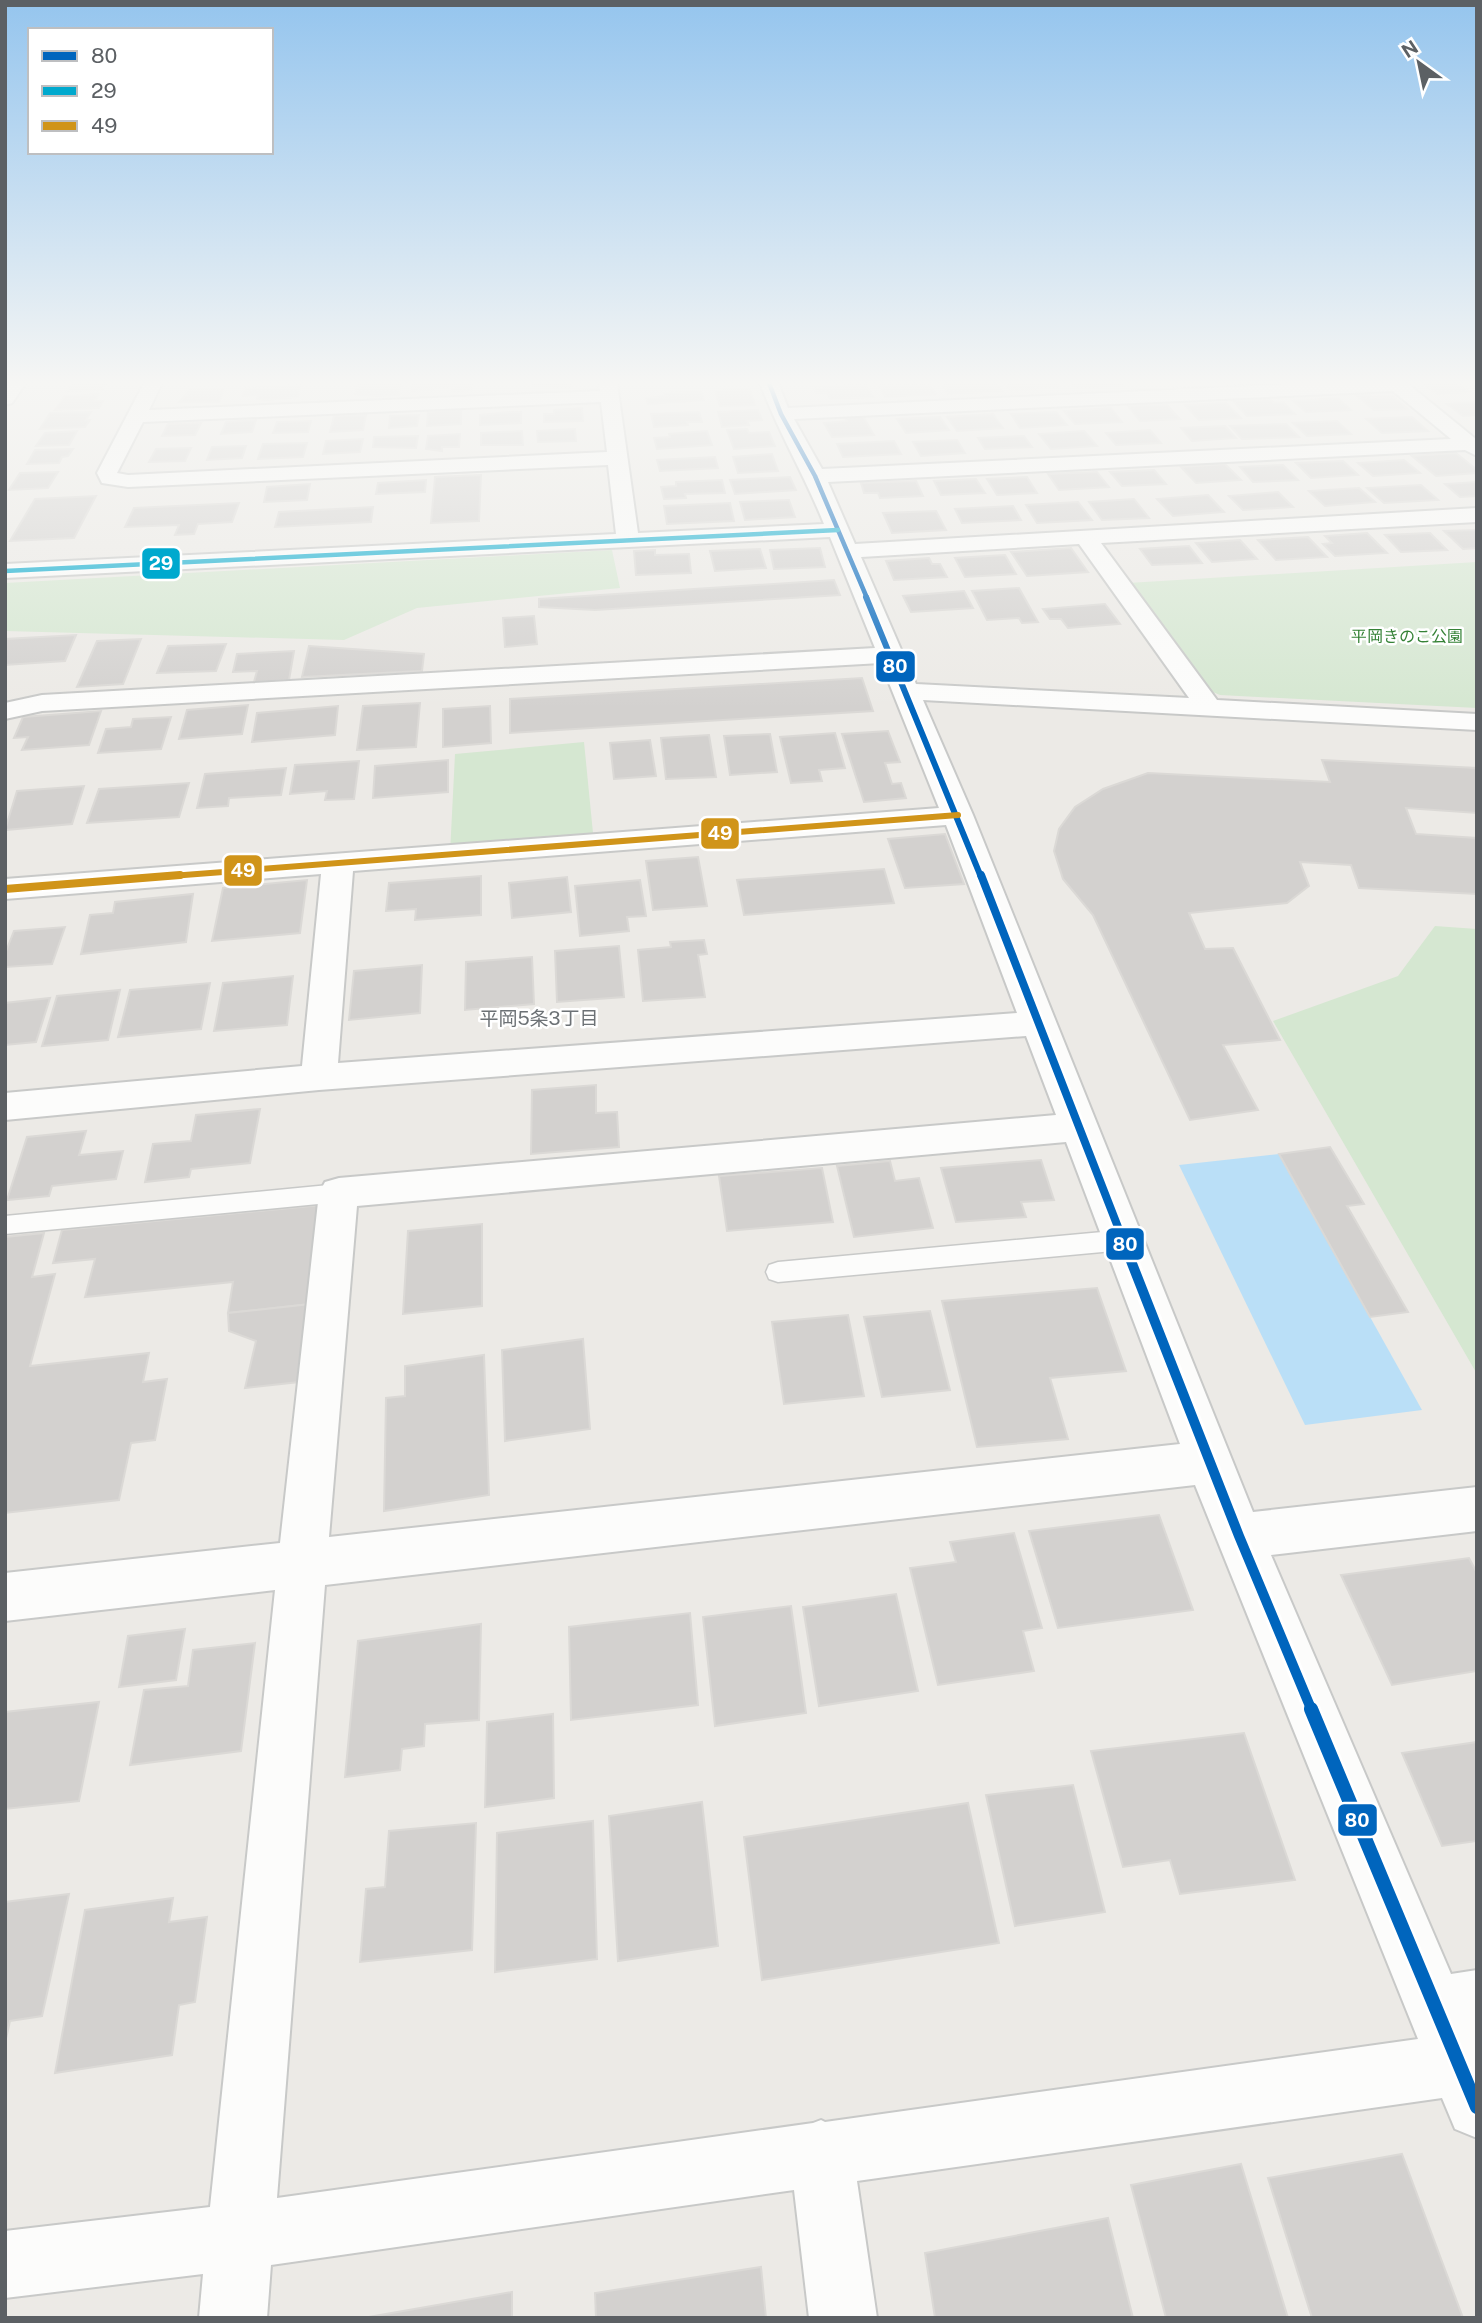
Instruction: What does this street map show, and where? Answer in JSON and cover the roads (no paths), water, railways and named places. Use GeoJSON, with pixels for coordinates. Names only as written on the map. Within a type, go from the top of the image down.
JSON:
{"type":"FeatureCollection","features":[{"type":"Feature","properties":{"kind":"street"},"geometry":{"type":"LineString","coordinates":[[623,491],[628,541]]}},
{"type":"Feature","properties":{"kind":"street"},"geometry":{"type":"LineString","coordinates":[[5,2265],[242,2236],[821,2152],[1468,2085],[1456,2003],[1239,1536],[958,815],[822,491]]}},
{"type":"Feature","properties":{"kind":"street"},"geometry":{"type":"LineString","coordinates":[[5,571],[628,541],[1084,536],[1477,515]]}},
{"type":"Feature","properties":{"kind":"street"},"geometry":{"type":"LineString","coordinates":[[1084,536],[1209,707]]}},
{"type":"Feature","properties":{"kind":"street"},"geometry":{"type":"LineString","coordinates":[[5,711],[42,703],[897,673],[1209,707],[1477,722]]}},
{"type":"Feature","properties":{"kind":"street"},"geometry":{"type":"LineString","coordinates":[[5,889],[958,815]]}},
{"type":"Feature","properties":{"kind":"street"},"geometry":{"type":"LineString","coordinates":[[318,1077],[338,863]]}},
{"type":"Feature","properties":{"kind":"street"},"geometry":{"type":"LineString","coordinates":[[5,1107],[318,1077],[1038,1023]]}},
{"type":"Feature","properties":{"kind":"street"},"geometry":{"type":"LineString","coordinates":[[233,2318],[339,1193],[1079,1127]]}},
{"type":"Feature","properties":{"kind":"street"},"geometry":{"type":"LineString","coordinates":[[5,1597],[1210,1462]]}},
{"type":"Feature","properties":{"kind":"street"},"geometry":{"type":"LineString","coordinates":[[1239,1536],[1477,1509]]}},
{"type":"Feature","properties":{"kind":"street"},"geometry":{"type":"LineString","coordinates":[[821,2152],[842,2318]]}},
{"type":"Feature","properties":{"kind":"lane"},"geometry":{"type":"LineString","coordinates":[[5,1225],[339,1193]]}},
{"type":"Feature","properties":{"kind":"lane"},"geometry":{"type":"LineString","coordinates":[[779,1272],[1124,1240]]}},
{"type":"Feature","properties":{"kind":"water"},"geometry":{"type":"Polygon","coordinates":[[[1279,1154],[1422,1410],[1305,1425],[1179,1165],[1279,1154]]]}},
{"type":"Feature","properties":{"kind":"district","name":"平岡5条3丁目"},"geometry":{"type":"Point","coordinates":[539,1018]}},
{"type":"Feature","properties":{"kind":"park label","name":"平岡きのこ公園"},"geometry":{"type":"Point","coordinates":[1407,636]}}]}
